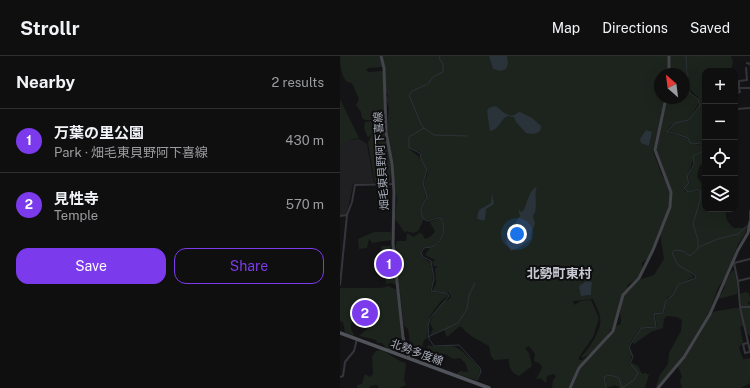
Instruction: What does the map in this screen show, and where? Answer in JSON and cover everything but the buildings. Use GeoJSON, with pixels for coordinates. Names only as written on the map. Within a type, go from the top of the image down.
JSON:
{"type":"FeatureCollection","features":[{"type":"Feature","properties":{"kind":"main road","name":"北勢多度線"},"geometry":{"type":"LineString","coordinates":[[340,333],[487,388]]}},
{"type":"Feature","properties":{"kind":"street","name":"畑毛東貝野阿下喜線"},"geometry":{"type":"LineString","coordinates":[[381,56],[384,68],[386,132],[392,164],[394,201],[392,244],[403,337],[409,358]]}},
{"type":"Feature","properties":{"kind":"street"},"geometry":{"type":"LineString","coordinates":[[669,56],[669,68]]}},
{"type":"Feature","properties":{"kind":"street"},"geometry":{"type":"LineString","coordinates":[[746,68],[747,80],[739,81],[740,92],[736,93],[737,109],[750,108]]}},
{"type":"Feature","properties":{"kind":"street"},"geometry":{"type":"LineString","coordinates":[[739,88],[750,88]]}},
{"type":"Feature","properties":{"kind":"street"},"geometry":{"type":"LineString","coordinates":[[570,388],[579,368],[613,331],[624,295],[639,278],[653,250],[670,207],[671,192],[655,150],[665,104]]}},
{"type":"Feature","properties":{"kind":"street"},"geometry":{"type":"LineString","coordinates":[[340,285],[347,215],[352,202],[355,185],[393,184]]}},
{"type":"Feature","properties":{"kind":"street"},"geometry":{"type":"LineString","coordinates":[[658,388],[693,343],[710,314],[719,290],[738,250],[748,233],[750,211]]}},
{"type":"Feature","properties":{"kind":"street"},"geometry":{"type":"LineString","coordinates":[[340,216],[347,215]]}},
{"type":"Feature","properties":{"kind":"street"},"geometry":{"type":"LineString","coordinates":[[733,263],[750,259]]}},
{"type":"Feature","properties":{"kind":"street"},"geometry":{"type":"LineString","coordinates":[[733,263],[738,281],[740,308],[749,345],[750,351],[745,353],[743,344],[749,345]]}},
{"type":"Feature","properties":{"kind":"street"},"geometry":{"type":"LineString","coordinates":[[738,281],[750,278]]}},
{"type":"Feature","properties":{"kind":"street"},"geometry":{"type":"LineString","coordinates":[[740,308],[750,307]]}},
{"type":"Feature","properties":{"kind":"street"},"geometry":{"type":"LineString","coordinates":[[340,377],[343,376],[345,362],[354,351],[357,339]]}},
{"type":"Feature","properties":{"kind":"shaded area"},"geometry":{"type":"Polygon","coordinates":[[[340,56],[379,56],[383,67],[369,68],[366,70],[369,72],[383,71],[384,111],[375,120],[365,120],[362,118],[361,112],[356,105],[359,99],[352,83],[347,82],[342,73],[340,56]]]}},
{"type":"Feature","properties":{"kind":"shaded area"},"geometry":{"type":"Polygon","coordinates":[[[382,56],[668,56],[668,68],[654,68],[654,104],[664,104],[662,112],[660,113],[661,115],[653,151],[661,173],[668,186],[670,195],[669,207],[648,258],[642,263],[642,270],[636,279],[627,285],[627,287],[630,286],[625,291],[611,331],[611,328],[607,336],[591,354],[582,358],[581,357],[588,349],[597,333],[600,317],[593,299],[573,301],[574,305],[581,301],[591,300],[599,318],[593,337],[579,357],[579,360],[582,360],[588,356],[568,388],[552,388],[553,380],[556,377],[554,374],[547,376],[546,383],[540,378],[536,379],[542,368],[534,361],[535,354],[529,346],[525,348],[529,353],[532,366],[519,376],[511,369],[509,359],[494,360],[491,356],[489,346],[471,336],[460,326],[447,337],[444,330],[430,335],[433,329],[430,323],[435,312],[443,302],[451,296],[448,292],[432,291],[436,284],[435,268],[438,267],[434,266],[432,262],[427,259],[434,262],[435,260],[425,255],[430,248],[438,244],[441,240],[444,225],[440,216],[429,220],[423,219],[422,209],[427,200],[424,183],[428,172],[427,170],[423,183],[426,200],[421,209],[423,221],[418,231],[413,233],[407,231],[405,233],[395,219],[397,199],[387,126],[389,108],[386,98],[388,95],[386,92],[385,68],[382,56]],[[645,131],[641,142],[649,146],[652,132],[645,131]],[[409,149],[419,157],[426,169],[421,159],[421,152],[409,149]],[[586,281],[582,283],[581,296],[591,295],[592,282],[586,281]]]}},
{"type":"Feature","properties":{"kind":"shaded area"},"geometry":{"type":"Polygon","coordinates":[[[489,56],[507,56],[508,64],[506,69],[501,71],[493,69],[489,56]]]}},
{"type":"Feature","properties":{"kind":"shaded area"},"geometry":{"type":"Polygon","coordinates":[[[670,56],[686,56],[686,68],[670,68],[670,56]]]}},
{"type":"Feature","properties":{"kind":"shaded area"},"geometry":{"type":"Polygon","coordinates":[[[686,56],[731,56],[733,62],[732,68],[702,68],[702,143],[690,143],[702,146],[702,151],[693,156],[688,177],[694,164],[694,156],[702,152],[702,164],[699,167],[697,177],[702,184],[702,212],[726,212],[727,220],[734,228],[743,228],[748,225],[745,234],[738,244],[727,273],[717,290],[710,311],[682,357],[658,387],[656,386],[660,375],[668,364],[669,353],[681,331],[682,320],[677,317],[667,316],[664,319],[663,328],[651,332],[634,344],[633,342],[641,328],[657,327],[655,314],[664,313],[666,301],[670,296],[666,298],[664,312],[654,314],[656,326],[640,328],[629,345],[632,355],[629,364],[631,365],[632,360],[632,363],[638,366],[642,374],[645,373],[649,375],[645,388],[620,388],[615,385],[606,388],[605,378],[605,388],[571,388],[580,369],[609,337],[617,325],[620,325],[620,313],[624,295],[639,280],[654,275],[664,259],[660,233],[665,224],[672,202],[672,193],[656,152],[666,104],[690,104],[690,93],[699,100],[698,97],[690,90],[690,68],[687,68],[686,56]],[[700,102],[689,120],[675,123],[689,121],[700,102]],[[675,123],[667,130],[670,133],[688,139],[690,143],[688,138],[668,130],[675,123]],[[687,270],[694,277],[680,283],[676,289],[681,283],[696,278],[695,275],[687,270]]]}},
{"type":"Feature","properties":{"kind":"shaded area"},"geometry":{"type":"Polygon","coordinates":[[[340,99],[359,138],[349,140],[340,149],[340,99]]]}},
{"type":"Feature","properties":{"kind":"shaded area"},"geometry":{"type":"Polygon","coordinates":[[[495,106],[511,116],[520,112],[532,118],[541,126],[540,131],[534,134],[526,133],[516,122],[514,117],[508,116],[503,119],[496,128],[490,131],[487,111],[489,108],[495,106]]]}},
{"type":"Feature","properties":{"kind":"shaded area"},"geometry":{"type":"Polygon","coordinates":[[[381,116],[381,119],[385,119],[391,164],[390,183],[375,183],[368,143],[376,123],[381,116]]]}},
{"type":"Feature","properties":{"kind":"shaded area"},"geometry":{"type":"Polygon","coordinates":[[[375,121],[372,133],[368,138],[364,128],[365,122],[375,121]]]}},
{"type":"Feature","properties":{"kind":"shaded area"},"geometry":{"type":"Polygon","coordinates":[[[646,130],[652,132],[649,146],[641,143],[640,139],[646,130]]]}},
{"type":"Feature","properties":{"kind":"shaded area"},"geometry":{"type":"Polygon","coordinates":[[[359,139],[367,144],[374,183],[353,184],[347,214],[340,216],[340,149],[349,140],[359,139]]]}},
{"type":"Feature","properties":{"kind":"shaded area"},"geometry":{"type":"Polygon","coordinates":[[[537,186],[536,209],[533,216],[535,224],[531,234],[531,239],[520,247],[511,251],[506,242],[507,235],[520,216],[518,209],[521,212],[523,211],[529,195],[537,186]]]}},
{"type":"Feature","properties":{"kind":"shaded area"},"geometry":{"type":"Polygon","coordinates":[[[492,193],[494,204],[486,209],[485,220],[480,220],[477,218],[479,210],[491,203],[492,193]]]}},
{"type":"Feature","properties":{"kind":"shaded area"},"geometry":{"type":"Polygon","coordinates":[[[441,217],[444,229],[442,237],[434,246],[422,249],[421,254],[423,258],[432,264],[430,266],[432,268],[433,284],[430,289],[431,292],[446,293],[448,296],[441,301],[429,317],[427,338],[424,340],[422,347],[418,349],[410,343],[408,329],[404,326],[395,251],[397,241],[406,241],[407,233],[414,237],[419,233],[422,234],[425,239],[430,237],[435,232],[430,222],[441,217]]]}},
{"type":"Feature","properties":{"kind":"shaded area"},"geometry":{"type":"Polygon","coordinates":[[[374,232],[391,232],[391,240],[372,243],[369,239],[367,248],[359,249],[358,239],[374,232]]]}},
{"type":"Feature","properties":{"kind":"shaded area"},"geometry":{"type":"Polygon","coordinates":[[[381,246],[391,246],[397,286],[392,283],[386,284],[381,246]]]}},
{"type":"Feature","properties":{"kind":"shaded area"},"geometry":{"type":"Polygon","coordinates":[[[732,271],[734,271],[737,282],[737,294],[718,299],[725,287],[723,286],[732,271]]]}},
{"type":"Feature","properties":{"kind":"shaded area"},"geometry":{"type":"Polygon","coordinates":[[[586,281],[592,282],[591,295],[581,296],[579,286],[586,281]]]}},
{"type":"Feature","properties":{"kind":"shaded area"},"geometry":{"type":"Polygon","coordinates":[[[388,286],[397,290],[402,336],[405,349],[404,354],[387,349],[382,343],[377,343],[376,340],[359,336],[374,323],[374,309],[377,306],[375,303],[364,304],[358,308],[359,316],[353,318],[351,325],[351,330],[354,334],[353,336],[345,332],[343,322],[340,321],[340,288],[381,288],[388,286]]]}},
{"type":"Feature","properties":{"kind":"shaded area"},"geometry":{"type":"Polygon","coordinates":[[[746,292],[749,293],[749,297],[750,295],[750,301],[747,303],[750,304],[750,306],[741,307],[740,294],[746,292]]]}},
{"type":"Feature","properties":{"kind":"shaded area"},"geometry":{"type":"Polygon","coordinates":[[[740,308],[744,325],[740,327],[743,342],[739,348],[743,359],[750,358],[750,383],[741,388],[682,388],[680,381],[682,377],[678,366],[712,312],[740,308]]]}},
{"type":"Feature","properties":{"kind":"shaded area"},"geometry":{"type":"Polygon","coordinates":[[[741,308],[750,308],[750,336],[747,334],[741,308]]]}},
{"type":"Feature","properties":{"kind":"shaded area"},"geometry":{"type":"Polygon","coordinates":[[[428,345],[453,346],[459,349],[479,368],[480,372],[476,380],[456,374],[460,371],[468,372],[466,364],[460,358],[453,359],[445,354],[440,356],[427,348],[428,345]]]}},
{"type":"Feature","properties":{"kind":"shaded area"},"geometry":{"type":"Polygon","coordinates":[[[381,350],[406,363],[404,380],[406,385],[399,388],[379,388],[377,385],[370,386],[369,388],[357,388],[357,385],[362,384],[365,374],[370,377],[373,374],[372,357],[376,351],[381,350]]]}},
{"type":"Feature","properties":{"kind":"waterway"},"geometry":{"type":"LineString","coordinates":[[440,56],[439,58],[443,64],[443,72],[433,77],[428,84],[412,91],[409,95],[424,128],[409,137],[409,148],[420,153],[421,159],[427,170],[423,183],[427,198],[421,209],[423,219],[428,221],[440,217],[444,228],[442,237],[437,244],[432,247],[424,248],[421,253],[423,257],[431,261],[434,279],[431,291],[447,293],[449,296],[430,318],[428,326],[429,339],[434,346],[459,345],[480,368],[481,372],[477,380]]}},
{"type":"Feature","properties":{"kind":"waterway"},"geometry":{"type":"LineString","coordinates":[[606,388],[604,377],[606,376],[619,378],[622,388],[634,380],[638,373],[630,363],[633,357],[629,347],[641,328],[656,327],[654,314],[663,313],[666,300],[672,296],[679,284],[696,278],[695,275],[678,265],[672,253],[675,250],[683,251],[690,256],[698,249],[698,240],[693,224],[700,200],[700,193],[698,190],[688,192],[684,188],[689,183],[687,177],[694,164],[693,156],[703,151],[705,147],[702,144],[690,143],[688,138],[667,131],[675,123],[689,120],[700,105],[698,99],[690,93],[688,88],[686,56]]}},
{"type":"Feature","properties":{"kind":"waterway"},"geometry":{"type":"LineString","coordinates":[[424,128],[434,135],[467,136]]}},
{"type":"Feature","properties":{"kind":"waterway"},"geometry":{"type":"LineString","coordinates":[[699,247],[718,239],[738,234],[748,225]]}},
{"type":"Feature","properties":{"kind":"waterway"},"geometry":{"type":"LineString","coordinates":[[428,337],[458,323],[467,309],[469,295],[475,283]]}},
{"type":"Feature","properties":{"kind":"place","name":"万葉の里公園"},"geometry":{"type":"Point","coordinates":[389,264]}},
{"type":"Feature","properties":{"kind":"place","name":"見性寺"},"geometry":{"type":"Point","coordinates":[365,313]}},
{"type":"Feature","properties":{"kind":"district","name":"北勢町東村"},"geometry":{"type":"Point","coordinates":[559,273]}}]}
